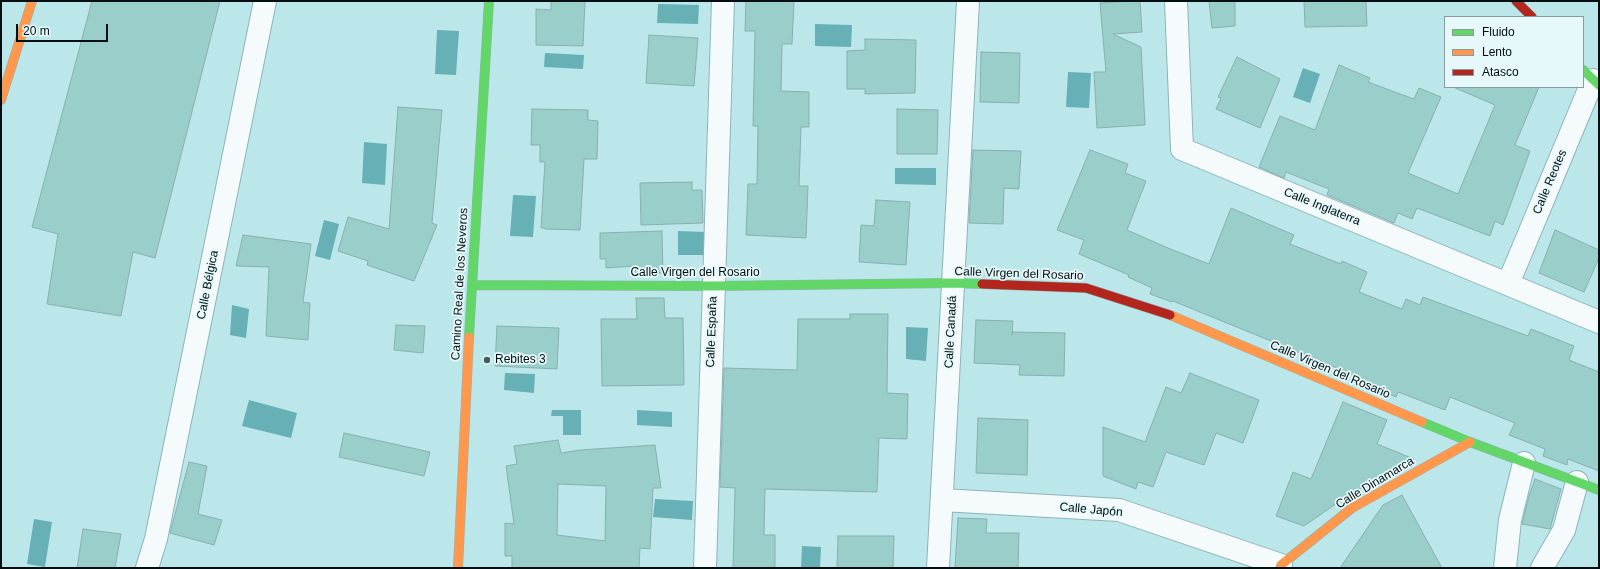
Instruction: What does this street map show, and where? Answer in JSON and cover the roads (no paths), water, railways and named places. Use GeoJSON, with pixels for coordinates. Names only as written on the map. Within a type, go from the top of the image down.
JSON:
{"type":"FeatureCollection","features":[{"type":"Feature","properties":{"kind":"street"},"geometry":{"type":"LineString","coordinates":[[1,100],[32,1]]}},
{"type":"Feature","properties":{"kind":"street","name":"Calle Bélgica"},"geometry":{"type":"LineString","coordinates":[[147,568],[156,539],[265,1]]}},
{"type":"Feature","properties":{"kind":"street","name":"Camino Real de los Neveros"},"geometry":{"type":"LineString","coordinates":[[458,568],[472,286],[489,1]]}},
{"type":"Feature","properties":{"kind":"street","name":"Calle España"},"geometry":{"type":"LineString","coordinates":[[705,568],[723,1]]}},
{"type":"Feature","properties":{"kind":"street","name":"Calle Canadá"},"geometry":{"type":"LineString","coordinates":[[938,568],[968,1]]}},
{"type":"Feature","properties":{"kind":"street","name":"Calle Inglaterra"},"geometry":{"type":"LineString","coordinates":[[1176,1],[1182,149],[1599,322]]}},
{"type":"Feature","properties":{"kind":"street"},"geometry":{"type":"LineString","coordinates":[[1516,1],[1531,16]]}},
{"type":"Feature","properties":{"kind":"street","name":"Calle Reotes"},"geometry":{"type":"LineString","coordinates":[[1508,284],[1592,78]]}},
{"type":"Feature","properties":{"kind":"street","name":"Calle Virgen del Rosario"},"geometry":{"type":"LineString","coordinates":[[472,286],[713,286],[953,283],[1086,288],[1170,315],[1470,442],[1599,490]]}},
{"type":"Feature","properties":{"kind":"street","name":"Calle Dinamarca"},"geometry":{"type":"LineString","coordinates":[[1280,566],[1352,508],[1470,442]]}},
{"type":"Feature","properties":{"kind":"street"},"geometry":{"type":"LineString","coordinates":[[1505,568],[1510,520],[1524,463]]}},
{"type":"Feature","properties":{"kind":"street"},"geometry":{"type":"LineString","coordinates":[[1542,568],[1564,530],[1577,482]]}},
{"type":"Feature","properties":{"kind":"street","name":"Calle Japón"},"geometry":{"type":"LineString","coordinates":[[942,500],[1119,510],[1280,566]]}},
{"type":"Feature","properties":{"kind":"water"},"geometry":{"type":"Polygon","coordinates":[[[658,4],[699,5],[698,24],[657,23],[658,4]]]}},
{"type":"Feature","properties":{"kind":"water"},"geometry":{"type":"Polygon","coordinates":[[[815,24],[852,25],[851,47],[815,46],[815,24]]]}},
{"type":"Feature","properties":{"kind":"water"},"geometry":{"type":"Polygon","coordinates":[[[437,30],[459,31],[456,75],[435,74],[437,30]]]}},
{"type":"Feature","properties":{"kind":"water"},"geometry":{"type":"Polygon","coordinates":[[[545,53],[584,55],[583,69],[544,67],[545,53]]]}},
{"type":"Feature","properties":{"kind":"water"},"geometry":{"type":"Polygon","coordinates":[[[1303,68],[1320,74],[1310,103],[1293,97],[1303,68]]]}},
{"type":"Feature","properties":{"kind":"water"},"geometry":{"type":"Polygon","coordinates":[[[1068,72],[1091,73],[1089,108],[1066,107],[1068,72]]]}},
{"type":"Feature","properties":{"kind":"water"},"geometry":{"type":"Polygon","coordinates":[[[364,142],[387,144],[385,185],[362,183],[364,142]]]}},
{"type":"Feature","properties":{"kind":"water"},"geometry":{"type":"Polygon","coordinates":[[[895,168],[936,168],[936,185],[895,184],[895,168]]]}},
{"type":"Feature","properties":{"kind":"water"},"geometry":{"type":"Polygon","coordinates":[[[513,195],[536,196],[533,237],[510,236],[513,195]]]}},
{"type":"Feature","properties":{"kind":"water"},"geometry":{"type":"Polygon","coordinates":[[[324,220],[339,224],[330,260],[315,256],[324,220]]]}},
{"type":"Feature","properties":{"kind":"water"},"geometry":{"type":"Polygon","coordinates":[[[678,231],[705,232],[705,255],[678,255],[678,231]]]}},
{"type":"Feature","properties":{"kind":"water"},"geometry":{"type":"Polygon","coordinates":[[[232,305],[249,309],[246,338],[230,335],[232,305]]]}},
{"type":"Feature","properties":{"kind":"water"},"geometry":{"type":"Polygon","coordinates":[[[906,327],[928,328],[926,361],[906,359],[906,327]]]}},
{"type":"Feature","properties":{"kind":"water"},"geometry":{"type":"Polygon","coordinates":[[[505,373],[535,374],[534,393],[504,390],[505,373]]]}},
{"type":"Feature","properties":{"kind":"water"},"geometry":{"type":"Polygon","coordinates":[[[249,400],[297,413],[291,438],[242,426],[249,400]]]}},
{"type":"Feature","properties":{"kind":"water"},"geometry":{"type":"Polygon","coordinates":[[[552,410],[581,410],[581,435],[563,435],[563,416],[551,416],[552,410]]]}},
{"type":"Feature","properties":{"kind":"water"},"geometry":{"type":"Polygon","coordinates":[[[637,410],[672,412],[672,427],[637,425],[637,410]]]}},
{"type":"Feature","properties":{"kind":"water"},"geometry":{"type":"Polygon","coordinates":[[[655,499],[693,501],[692,520],[653,517],[655,499]]]}},
{"type":"Feature","properties":{"kind":"water"},"geometry":{"type":"Polygon","coordinates":[[[34,519],[52,522],[45,567],[27,564],[34,519]]]}},
{"type":"Feature","properties":{"kind":"water"},"geometry":{"type":"Polygon","coordinates":[[[802,546],[821,547],[820,568],[801,568],[802,546]]]}},
{"type":"Feature","properties":{"kind":"place","name":"Rebites 3"},"geometry":{"type":"Point","coordinates":[487,360]}}]}
